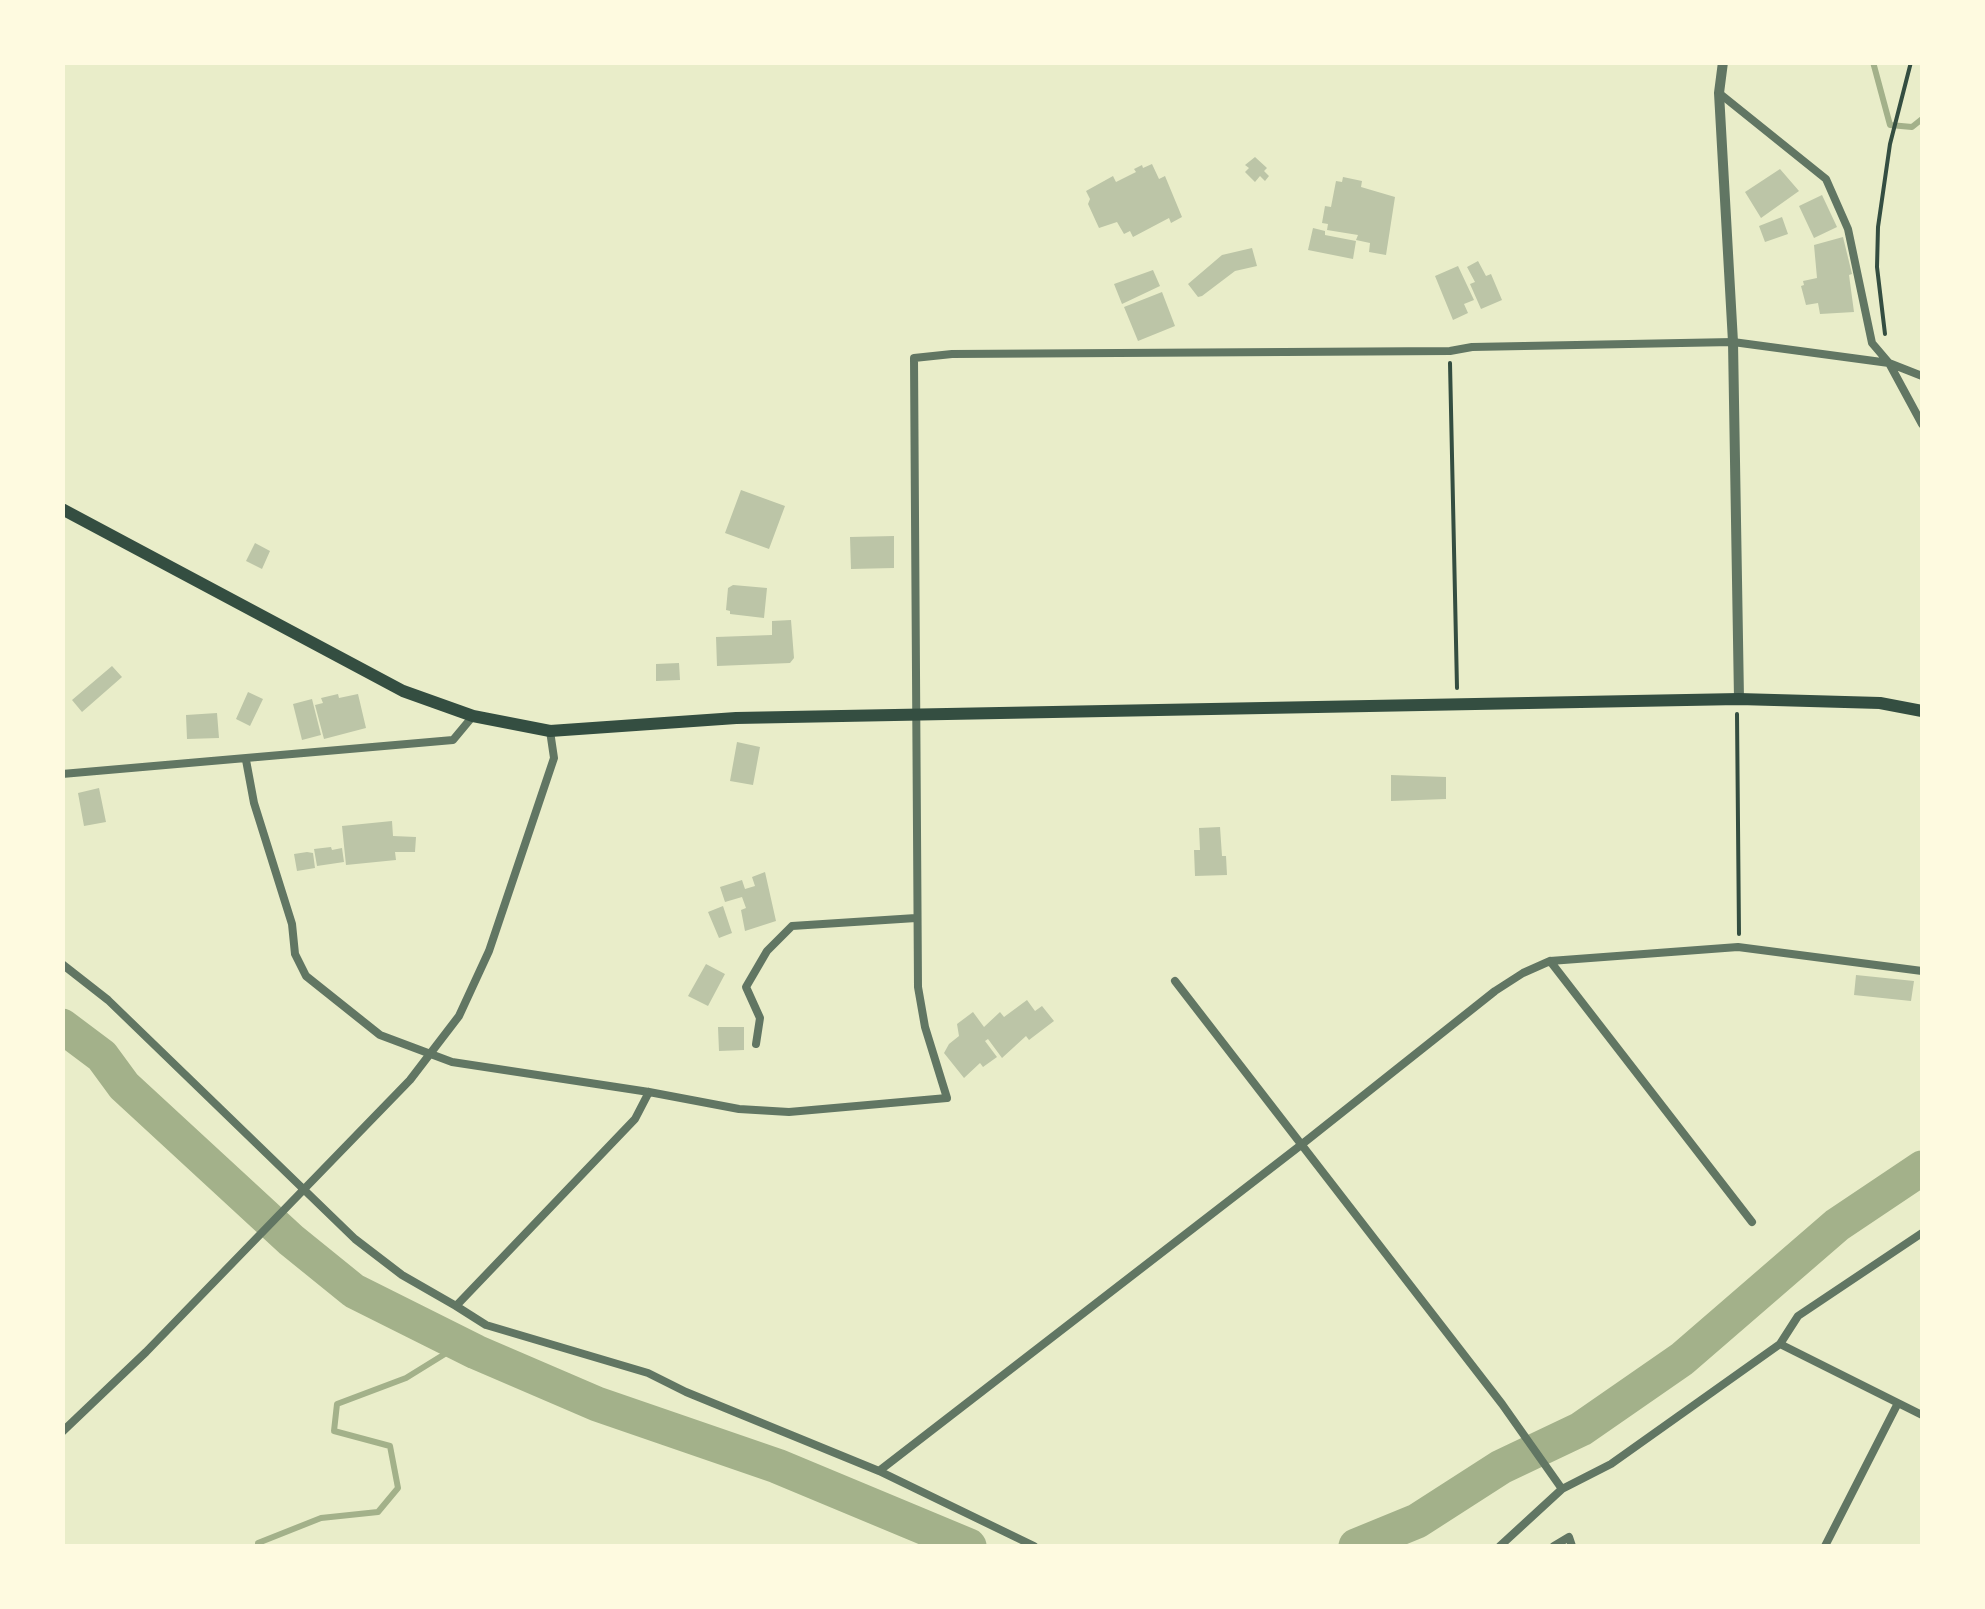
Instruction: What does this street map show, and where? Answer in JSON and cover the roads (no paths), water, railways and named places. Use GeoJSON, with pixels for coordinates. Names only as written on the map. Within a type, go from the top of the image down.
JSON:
{"type":"FeatureCollection","features":[{"type":"Feature","properties":{"kind":"main road"},"geometry":{"type":"LineString","coordinates":[[62,508],[403,691],[473,716],[550,731],[736,718],[1457,703],[1739,699],[1880,703],[1922,711]]}},
{"type":"Feature","properties":{"kind":"street"},"geometry":{"type":"LineString","coordinates":[[1723,62],[1719,93],[1733,342],[1739,699]]}},
{"type":"Feature","properties":{"kind":"street"},"geometry":{"type":"LineString","coordinates":[[1719,93],[1826,179],[1848,230],[1872,344],[1888,363],[1922,424]]}},
{"type":"Feature","properties":{"kind":"street"},"geometry":{"type":"LineString","coordinates":[[246,760],[254,803],[292,924],[294,954],[306,976],[380,1034],[452,1062],[739,1109],[789,1112],[948,1098],[925,1026],[918,987],[914,358],[952,354],[1450,351],[1472,347],[1733,342],[1888,363],[1922,376]]}},
{"type":"Feature","properties":{"kind":"street"},"geometry":{"type":"LineString","coordinates":[[62,774],[454,740],[473,716]]}},
{"type":"Feature","properties":{"kind":"street"},"geometry":{"type":"LineString","coordinates":[[62,1432],[146,1352],[410,1080],[459,1016],[489,951],[554,758],[550,731]]}},
{"type":"Feature","properties":{"kind":"street"},"geometry":{"type":"LineString","coordinates":[[756,1044],[760,1018],[746,987],[767,951],[792,926],[916,918]]}},
{"type":"Feature","properties":{"kind":"street"},"geometry":{"type":"LineString","coordinates":[[880,1471],[1301,1146],[1494,991],[1523,973],[1550,961],[1738,947],[1922,971]]}},
{"type":"Feature","properties":{"kind":"street"},"geometry":{"type":"LineString","coordinates":[[1550,961],[1752,1222]]}},
{"type":"Feature","properties":{"kind":"street"},"geometry":{"type":"LineString","coordinates":[[62,964],[108,1000],[355,1239],[402,1275],[486,1325],[648,1372],[686,1392],[880,1471],[1034,1546]]}},
{"type":"Feature","properties":{"kind":"street"},"geometry":{"type":"LineString","coordinates":[[1175,981],[1502,1404],[1562,1489]]}},
{"type":"Feature","properties":{"kind":"street"},"geometry":{"type":"LineString","coordinates":[[456,1306],[635,1119],[649,1092]]}},
{"type":"Feature","properties":{"kind":"street"},"geometry":{"type":"LineString","coordinates":[[1500,1546],[1562,1489],[1612,1464],[1780,1344],[1798,1316],[1922,1233]]}},
{"type":"Feature","properties":{"kind":"street"},"geometry":{"type":"LineString","coordinates":[[1780,1344],[1922,1415]]}},
{"type":"Feature","properties":{"kind":"street"},"geometry":{"type":"LineString","coordinates":[[1825,1546],[1898,1404]]}},
{"type":"Feature","properties":{"kind":"street"},"geometry":{"type":"LineString","coordinates":[[1554,1546],[1569,1538],[1572,1546]]}},
{"type":"Feature","properties":{"kind":"waterway"},"geometry":{"type":"LineString","coordinates":[[1873,62],[1890,125],[1912,127],[1922,119]]}},
{"type":"Feature","properties":{"kind":"waterway"},"geometry":{"type":"LineString","coordinates":[[62,1026],[102,1056],[124,1086],[291,1240],[354,1291],[476,1352],[597,1404],[777,1466],[969,1546]]}},
{"type":"Feature","properties":{"kind":"waterway"},"geometry":{"type":"LineString","coordinates":[[1356,1546],[1417,1521],[1501,1467],[1581,1429],[1682,1359],[1837,1225],[1922,1168]]}},
{"type":"Feature","properties":{"kind":"waterway"},"geometry":{"type":"LineString","coordinates":[[258,1546],[321,1518],[378,1512],[398,1488],[390,1446],[334,1431],[337,1404],[406,1378],[461,1344]]}}]}
